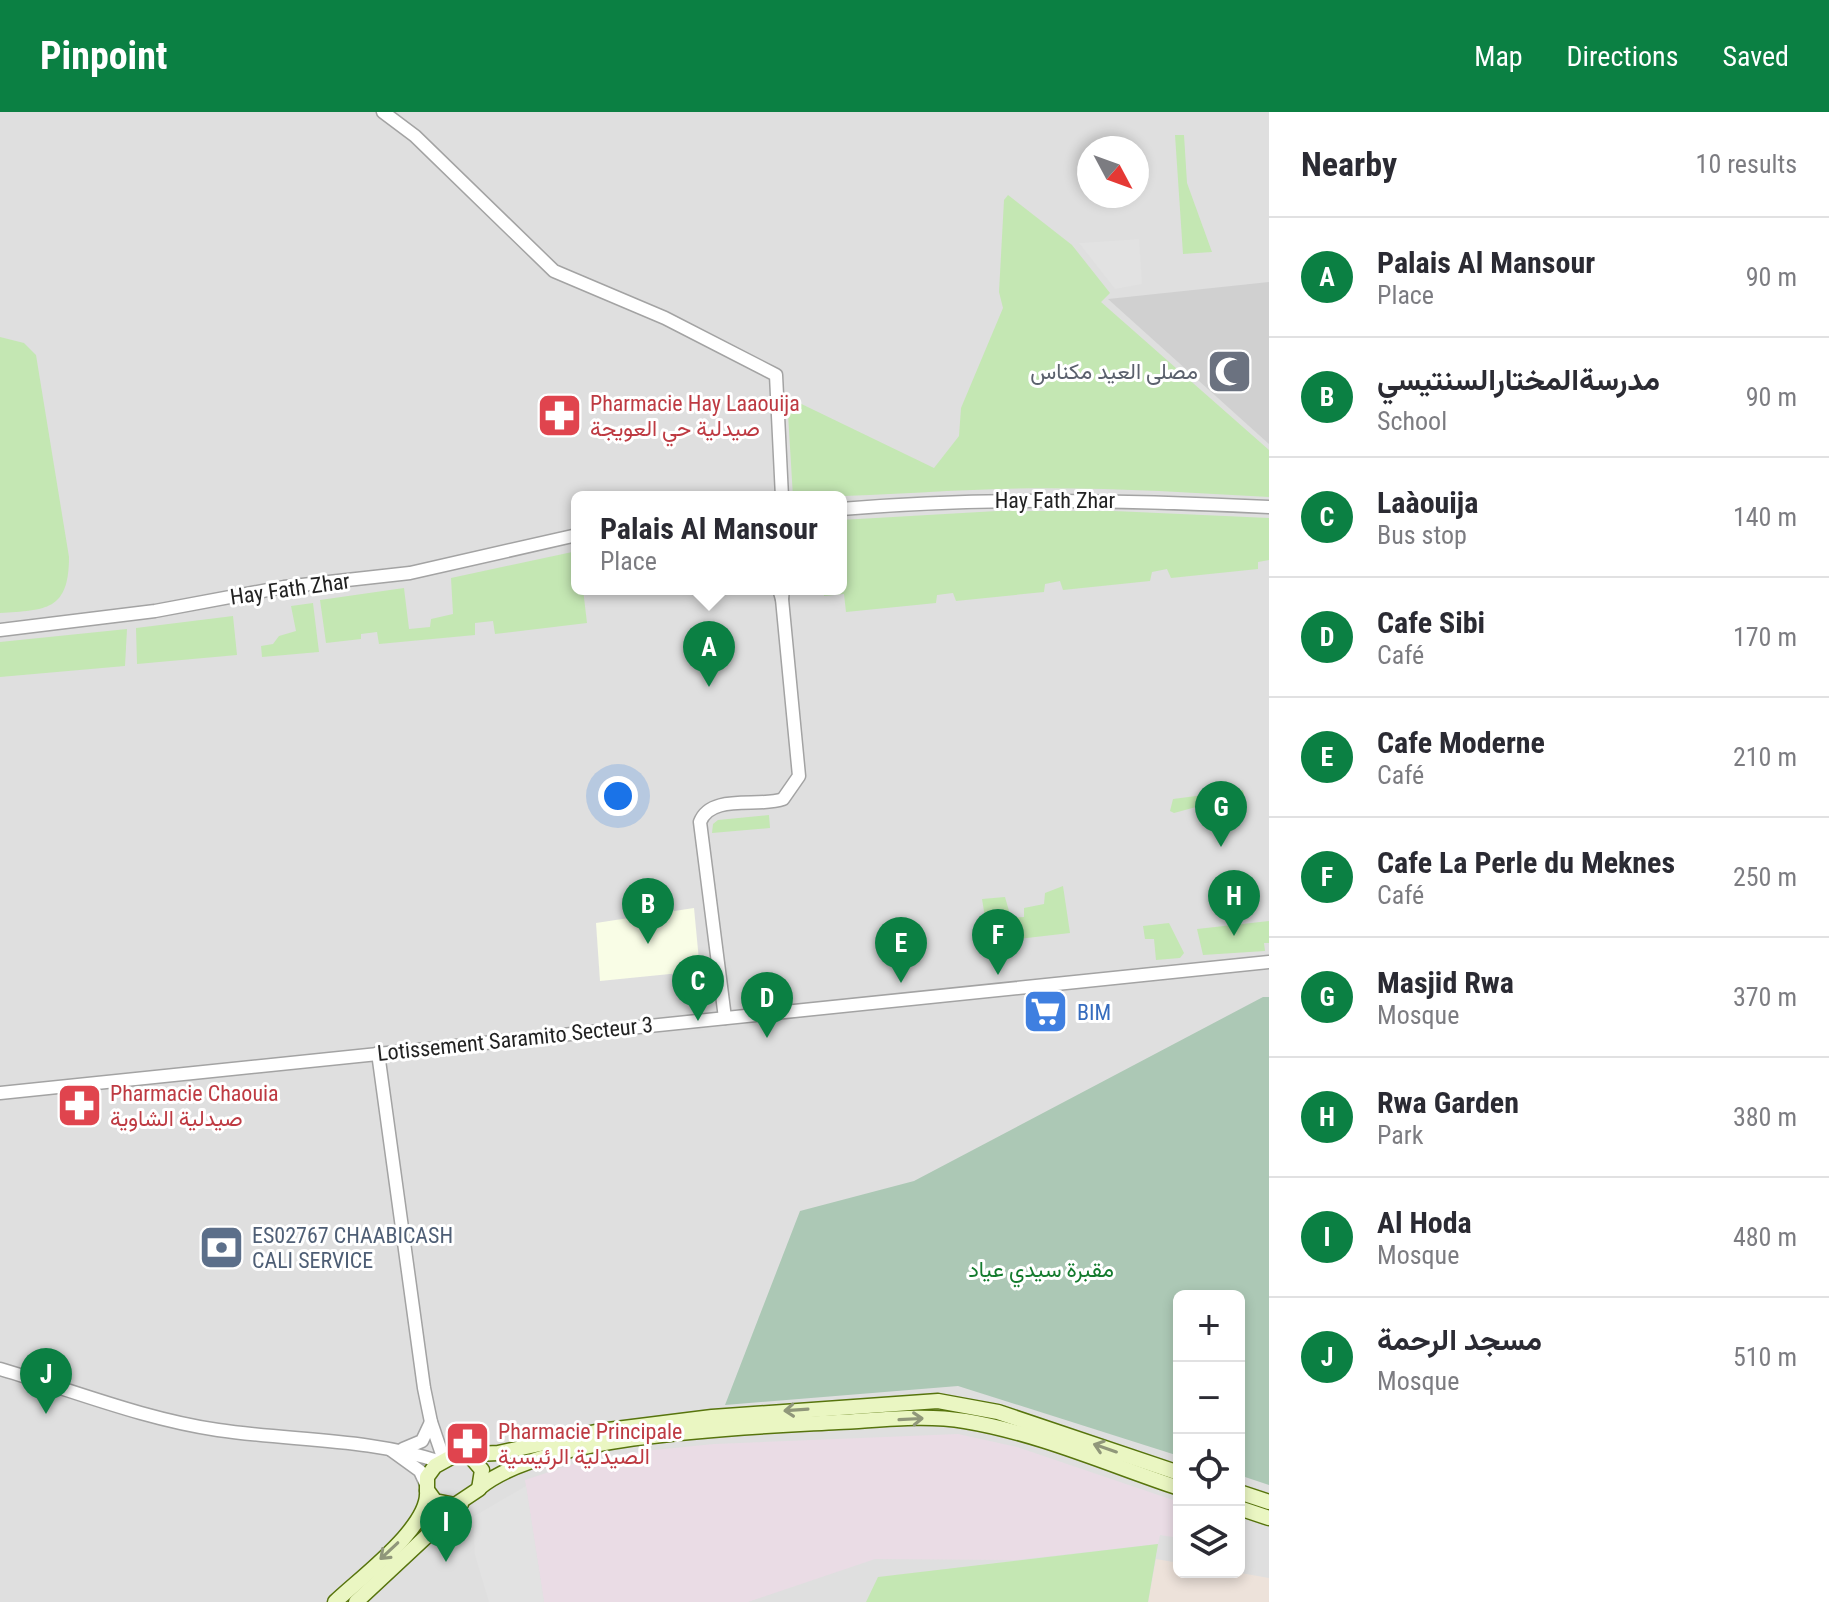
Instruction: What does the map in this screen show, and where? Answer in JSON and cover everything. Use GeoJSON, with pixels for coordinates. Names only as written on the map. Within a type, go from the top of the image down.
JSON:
{"type":"FeatureCollection","features":[{"type":"Feature","properties":{"kind":"main road"},"geometry":{"type":"LineString","coordinates":[[356,1602],[465,1500],[503,1472],[598,1445],[844,1414]]}},
{"type":"Feature","properties":{"kind":"main road"},"geometry":{"type":"LineString","coordinates":[[335,1602],[413,1528],[427,1507],[430,1471],[443,1461],[465,1455],[515,1450],[625,1426],[844,1414],[931,1418],[1052,1438],[1173,1471]]}},
{"type":"Feature","properties":{"kind":"main road"},"geometry":{"type":"LineString","coordinates":[[1052,1438],[1173,1486]]}},
{"type":"Feature","properties":{"kind":"main road"},"geometry":{"type":"LineString","coordinates":[[465,1455],[482,1470],[479,1489]]}},
{"type":"Feature","properties":{"kind":"main road"},"geometry":{"type":"LineString","coordinates":[[427,1487],[441,1504],[465,1500]]}},
{"type":"Feature","properties":{"kind":"main road"},"geometry":{"type":"LineString","coordinates":[[1245,1494],[1269,1502]]}},
{"type":"Feature","properties":{"kind":"main road"},"geometry":{"type":"LineString","coordinates":[[1245,1510],[1269,1518]]}},
{"type":"Feature","properties":{"kind":"street"},"geometry":{"type":"LineString","coordinates":[[383,112],[415,136],[554,271],[665,318],[776,375],[782,491]]}},
{"type":"Feature","properties":{"kind":"street","name":"Hay Fath Zhar"},"geometry":{"type":"LineString","coordinates":[[847,509],[1091,499],[1269,507]]}},
{"type":"Feature","properties":{"kind":"street","name":"Hay Fath Zhar"},"geometry":{"type":"LineString","coordinates":[[0,630],[155,611],[284,587],[410,573],[571,536]]}},
{"type":"Feature","properties":{"kind":"street"},"geometry":{"type":"LineString","coordinates":[[725,1018],[700,822],[705,812],[716,806],[783,799],[799,776],[782,595]]}},
{"type":"Feature","properties":{"kind":"street","name":"Lotissement Saramito Secteur 3"},"geometry":{"type":"LineString","coordinates":[[0,1093],[1269,962]]}},
{"type":"Feature","properties":{"kind":"street"},"geometry":{"type":"LineString","coordinates":[[378,1053],[431,1422],[443,1461]]}},
{"type":"Feature","properties":{"kind":"street"},"geometry":{"type":"LineString","coordinates":[[0,1369],[184,1424],[270,1437],[385,1446],[443,1461]]}},
{"type":"Feature","properties":{"kind":"street"},"geometry":{"type":"LineString","coordinates":[[403,1449],[422,1441],[431,1422]]}},
{"type":"Feature","properties":{"kind":"street"},"geometry":{"type":"LineString","coordinates":[[431,1422],[465,1455]]}},
{"type":"Feature","properties":{"kind":"street"},"geometry":{"type":"LineString","coordinates":[[385,1446],[420,1471],[427,1487]]}},
{"type":"Feature","properties":{"kind":"shaded area"},"geometry":{"type":"Polygon","coordinates":[[[0,112],[1269,112],[1269,1602],[0,1602],[0,112]]]}},
{"type":"Feature","properties":{"kind":"shaded area"},"geometry":{"type":"Polygon","coordinates":[[[1139,239],[1142,284],[1115,289],[1079,243],[1139,239]]]}},
{"type":"Feature","properties":{"kind":"shaded area","name":"مصلى العيد مكناس"},"geometry":{"type":"Polygon","coordinates":[[[1269,282],[1269,444],[1108,299],[1269,282]]]}},
{"type":"Feature","properties":{"kind":"shaded area"},"geometry":{"type":"Polygon","coordinates":[[[694,908],[700,971],[600,981],[596,923],[694,908]]]}},
{"type":"Feature","properties":{"kind":"shaded area"},"geometry":{"type":"Polygon","coordinates":[[[958,1434],[1017,1447],[1173,1500],[1173,1537],[1160,1535],[1158,1544],[1016,1560],[875,1559],[748,1602],[544,1602],[525,1480],[579,1462],[714,1444],[958,1434]]]}},
{"type":"Feature","properties":{"kind":"shaded area"},"geometry":{"type":"Polygon","coordinates":[[[526,1486],[544,1602],[489,1602],[475,1555],[473,1517],[526,1486]]]}},
{"type":"Feature","properties":{"kind":"shaded area"},"geometry":{"type":"Polygon","coordinates":[[[1156,1559],[1173,1562],[1173,1578],[1245,1578],[1245,1574],[1269,1578],[1269,1602],[1148,1602],[1156,1559]]]}},
{"type":"Feature","properties":{"kind":"green space"},"geometry":{"type":"Polygon","coordinates":[[[1175,135],[1184,135],[1187,183],[1212,252],[1183,254],[1175,135]]]}},
{"type":"Feature","properties":{"kind":"green space"},"geometry":{"type":"Polygon","coordinates":[[[1008,195],[1072,245],[1110,293],[1101,302],[1269,450],[1269,497],[1033,488],[847,496],[847,491],[793,491],[787,397],[934,468],[959,436],[961,408],[1003,308],[999,292],[1004,200],[1008,195]]]}},
{"type":"Feature","properties":{"kind":"green space"},"geometry":{"type":"Polygon","coordinates":[[[0,337],[24,343],[36,355],[69,557],[65,588],[52,604],[30,611],[0,613],[0,337]]]}},
{"type":"Feature","properties":{"kind":"green space"},"geometry":{"type":"Polygon","coordinates":[[[997,511],[1114,511],[1269,518],[1269,560],[1258,562],[1258,569],[1171,578],[1167,569],[1152,572],[1150,581],[1063,590],[1060,581],[1045,584],[1044,592],[956,601],[953,593],[937,595],[936,603],[846,612],[847,520],[997,511]]]}},
{"type":"Feature","properties":{"kind":"green space"},"geometry":{"type":"Polygon","coordinates":[[[571,552],[571,595],[584,595],[587,623],[495,634],[493,621],[475,623],[475,635],[379,644],[377,632],[361,634],[361,639],[326,643],[320,600],[404,588],[409,629],[430,627],[431,619],[453,614],[451,578],[571,552]]]}},
{"type":"Feature","properties":{"kind":"green space"},"geometry":{"type":"Polygon","coordinates":[[[313,603],[319,652],[262,657],[261,646],[273,644],[279,636],[296,631],[291,606],[313,603]]]}},
{"type":"Feature","properties":{"kind":"green space"},"geometry":{"type":"Polygon","coordinates":[[[233,616],[237,655],[137,664],[136,628],[233,616]]]}},
{"type":"Feature","properties":{"kind":"green space"},"geometry":{"type":"Polygon","coordinates":[[[127,629],[125,666],[0,677],[0,642],[127,629]]]}},
{"type":"Feature","properties":{"kind":"green space"},"geometry":{"type":"Polygon","coordinates":[[[1243,790],[1244,794],[1174,813],[1170,811],[1173,799],[1243,790]]]}},
{"type":"Feature","properties":{"kind":"green space"},"geometry":{"type":"Polygon","coordinates":[[[769,815],[770,828],[712,833],[713,824],[718,820],[769,815]]]}},
{"type":"Feature","properties":{"kind":"green space"},"geometry":{"type":"Polygon","coordinates":[[[1063,886],[1070,933],[1000,941],[998,929],[987,930],[982,899],[1005,897],[1011,918],[1024,917],[1024,908],[1044,904],[1045,893],[1063,886]]]}},
{"type":"Feature","properties":{"kind":"green space"},"geometry":{"type":"Polygon","coordinates":[[[1269,921],[1269,943],[1264,943],[1265,951],[1203,955],[1197,929],[1269,921]]]}},
{"type":"Feature","properties":{"kind":"green space"},"geometry":{"type":"Polygon","coordinates":[[[1169,923],[1184,953],[1180,958],[1156,960],[1154,939],[1145,939],[1143,926],[1169,923]]]}},
{"type":"Feature","properties":{"kind":"green space","name":"مقبرة سيدي عياد"},"geometry":{"type":"Polygon","coordinates":[[[1263,997],[1269,997],[1269,1485],[1245,1477],[1245,1290],[1173,1290],[1173,1454],[958,1386],[725,1405],[800,1211],[914,1181],[1263,997]]]}},
{"type":"Feature","properties":{"kind":"green space"},"geometry":{"type":"Polygon","coordinates":[[[1158,1544],[1148,1602],[866,1602],[878,1577],[1158,1544]]]}},
{"type":"Feature","properties":{"kind":"place","name":"مصلى العيد مكناس"},"geometry":{"type":"Point","coordinates":[1229,371]}},
{"type":"Feature","properties":{"kind":"place","name":"Pharmacie Hay Laaouija صيدلية حي العويجة"},"geometry":{"type":"Point","coordinates":[559,416]}},
{"type":"Feature","properties":{"kind":"place","name":"Palais Al Mansour"},"geometry":{"type":"Point","coordinates":[709,687]}},
{"type":"Feature","properties":{"kind":"place","name":"Masjid Rwa"},"geometry":{"type":"Point","coordinates":[1221,847]}},
{"type":"Feature","properties":{"kind":"place","name":"Rwa Garden"},"geometry":{"type":"Point","coordinates":[1234,936]}},
{"type":"Feature","properties":{"kind":"place","name":"مدرسةالمختارالسنتيسي"},"geometry":{"type":"Point","coordinates":[648,944]}},
{"type":"Feature","properties":{"kind":"place","name":"Cafe La Perle du Meknes"},"geometry":{"type":"Point","coordinates":[998,975]}},
{"type":"Feature","properties":{"kind":"place","name":"Cafe Moderne"},"geometry":{"type":"Point","coordinates":[901,983]}},
{"type":"Feature","properties":{"kind":"place","name":"BIM"},"geometry":{"type":"Point","coordinates":[1046,1012]}},
{"type":"Feature","properties":{"kind":"place","name":"Laàouija"},"geometry":{"type":"Point","coordinates":[698,1021]}},
{"type":"Feature","properties":{"kind":"place","name":"Cafe Sibi"},"geometry":{"type":"Point","coordinates":[767,1038]}},
{"type":"Feature","properties":{"kind":"place","name":"Pharmacie Chaouia صيدلية الشاوية"},"geometry":{"type":"Point","coordinates":[79,1106]}},
{"type":"Feature","properties":{"kind":"place","name":"ES02767 CHAABICASH CALI SERVICE"},"geometry":{"type":"Point","coordinates":[221,1248]}},
{"type":"Feature","properties":{"kind":"place","name":"مسجد الرحمة"},"geometry":{"type":"Point","coordinates":[46,1414]}},
{"type":"Feature","properties":{"kind":"place","name":"Pharmacie Principale الصيدلية الرئيسية"},"geometry":{"type":"Point","coordinates":[467,1444]}},
{"type":"Feature","properties":{"kind":"place","name":"Al Hoda"},"geometry":{"type":"Point","coordinates":[446,1562]}}]}
